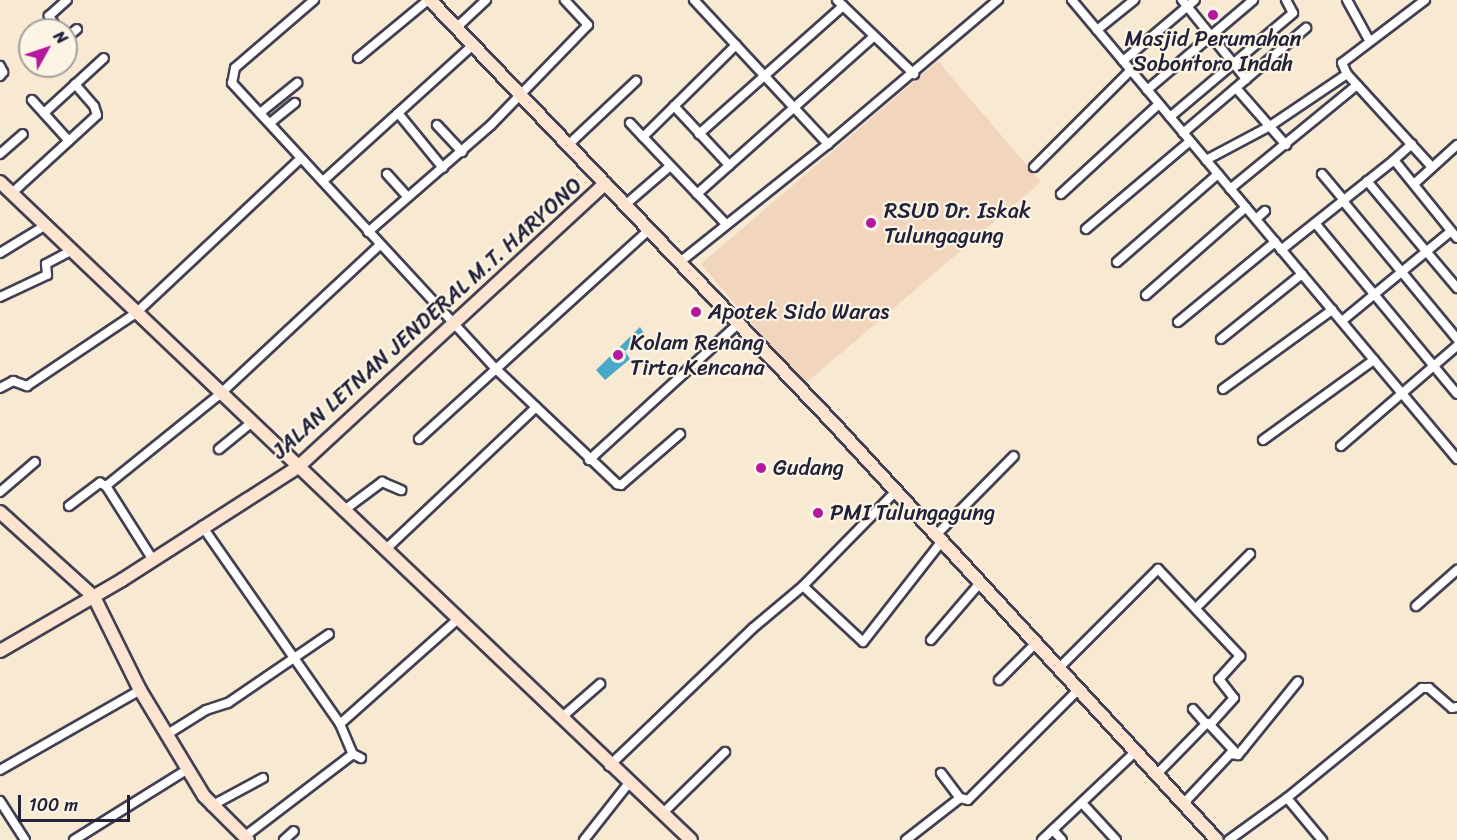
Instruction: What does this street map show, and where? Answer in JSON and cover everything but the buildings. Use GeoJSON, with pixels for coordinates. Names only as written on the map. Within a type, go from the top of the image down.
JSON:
{"type":"FeatureCollection","features":[{"type":"Feature","properties":{"kind":"street"},"geometry":{"type":"LineString","coordinates":[[50,18],[49,16],[67,0]]}},
{"type":"Feature","properties":{"kind":"street"},"geometry":{"type":"LineString","coordinates":[[314,0],[232,73],[232,83],[497,370],[590,460],[621,485],[680,435]]}},
{"type":"Feature","properties":{"kind":"street"},"geometry":{"type":"LineString","coordinates":[[358,58],[429,0],[896,492],[1217,840]]}},
{"type":"Feature","properties":{"kind":"street"},"geometry":{"type":"LineString","coordinates":[[456,28],[486,0]]}},
{"type":"Feature","properties":{"kind":"street"},"geometry":{"type":"LineString","coordinates":[[368,232],[462,152],[588,25],[565,0]]}},
{"type":"Feature","properties":{"kind":"street"},"geometry":{"type":"LineString","coordinates":[[694,0],[828,144]]}},
{"type":"Feature","properties":{"kind":"street"},"geometry":{"type":"LineString","coordinates":[[680,262],[914,74],[998,0]]}},
{"type":"Feature","properties":{"kind":"street"},"geometry":{"type":"LineString","coordinates":[[1074,0],[1457,459]]}},
{"type":"Feature","properties":{"kind":"street"},"geometry":{"type":"LineString","coordinates":[[1097,30],[1134,0]]}},
{"type":"Feature","properties":{"kind":"street"},"geometry":{"type":"LineString","coordinates":[[1123,61],[1185,3],[1195,0]]}},
{"type":"Feature","properties":{"kind":"street"},"geometry":{"type":"LineString","coordinates":[[1148,90],[1253,0]]}},
{"type":"Feature","properties":{"kind":"street"},"geometry":{"type":"LineString","coordinates":[[1170,117],[1293,14],[1286,0]]}},
{"type":"Feature","properties":{"kind":"street"},"geometry":{"type":"LineString","coordinates":[[1347,0],[1369,40]]}},
{"type":"Feature","properties":{"kind":"street"},"geometry":{"type":"LineString","coordinates":[[1425,0],[1343,60],[1347,74],[1432,167]]}},
{"type":"Feature","properties":{"kind":"street"},"geometry":{"type":"LineString","coordinates":[[699,134],[840,3],[914,74]]}},
{"type":"Feature","properties":{"kind":"street"},"geometry":{"type":"LineString","coordinates":[[1185,3],[1246,79]]}},
{"type":"Feature","properties":{"kind":"street"},"geometry":{"type":"LineString","coordinates":[[1183,133],[1306,28]]}},
{"type":"Feature","properties":{"kind":"street"},"geometry":{"type":"LineString","coordinates":[[697,194],[873,37]]}},
{"type":"Feature","properties":{"kind":"street"},"geometry":{"type":"LineString","coordinates":[[643,137],[736,45]]}},
{"type":"Feature","properties":{"kind":"street"},"geometry":{"type":"LineString","coordinates":[[323,181],[472,46]]}},
{"type":"Feature","properties":{"kind":"street"},"geometry":{"type":"LineString","coordinates":[[44,113],[104,58]]}},
{"type":"Feature","properties":{"kind":"street"},"geometry":{"type":"LineString","coordinates":[[0,66],[3,72],[0,76]]}},
{"type":"Feature","properties":{"kind":"street"},"geometry":{"type":"LineString","coordinates":[[1034,167],[1131,70]]}},
{"type":"Feature","properties":{"kind":"street"},"geometry":{"type":"LineString","coordinates":[[1206,160],[1270,126],[1347,74]]}},
{"type":"Feature","properties":{"kind":"street"},"geometry":{"type":"LineString","coordinates":[[567,146],[636,81]]}},
{"type":"Feature","properties":{"kind":"street"},"geometry":{"type":"LineString","coordinates":[[260,113],[297,83]]}},
{"type":"Feature","properties":{"kind":"street"},"geometry":{"type":"LineString","coordinates":[[12,194],[97,115],[94,106],[75,84]]}},
{"type":"Feature","properties":{"kind":"street"},"geometry":{"type":"LineString","coordinates":[[1230,189],[1357,85]]}},
{"type":"Feature","properties":{"kind":"street"},"geometry":{"type":"LineString","coordinates":[[1236,88],[1286,145]]}},
{"type":"Feature","properties":{"kind":"street"},"geometry":{"type":"LineString","coordinates":[[32,100],[69,141]]}},
{"type":"Feature","properties":{"kind":"street"},"geometry":{"type":"LineString","coordinates":[[270,123],[295,103]]}},
{"type":"Feature","properties":{"kind":"street"},"geometry":{"type":"LineString","coordinates":[[1061,194],[1159,104]]}},
{"type":"Feature","properties":{"kind":"street"},"geometry":{"type":"LineString","coordinates":[[674,106],[729,165]]}},
{"type":"Feature","properties":{"kind":"street"},"geometry":{"type":"LineString","coordinates":[[398,113],[443,168]]}},
{"type":"Feature","properties":{"kind":"street"},"geometry":{"type":"LineString","coordinates":[[630,123],[669,167],[725,222]]}},
{"type":"Feature","properties":{"kind":"street"},"geometry":{"type":"LineString","coordinates":[[437,125],[462,152]]}},
{"type":"Feature","properties":{"kind":"street"},"geometry":{"type":"LineString","coordinates":[[0,154],[23,134]]}},
{"type":"Feature","properties":{"kind":"street"},"geometry":{"type":"LineString","coordinates":[[1086,229],[1190,141]]}},
{"type":"Feature","properties":{"kind":"street"},"geometry":{"type":"LineString","coordinates":[[1281,250],[1412,144]]}},
{"type":"Feature","properties":{"kind":"street"},"geometry":{"type":"LineString","coordinates":[[1414,184],[1457,145]]}},
{"type":"Feature","properties":{"kind":"street"},"geometry":{"type":"LineString","coordinates":[[0,388],[13,381],[27,386],[136,313],[301,158]]}},
{"type":"Feature","properties":{"kind":"street"},"geometry":{"type":"LineString","coordinates":[[1342,321],[1426,252],[1454,235],[1394,160]]}},
{"type":"Feature","properties":{"kind":"street"},"geometry":{"type":"LineString","coordinates":[[625,206],[669,167]]}},
{"type":"Feature","properties":{"kind":"street"},"geometry":{"type":"LineString","coordinates":[[387,174],[408,197]]}},
{"type":"Feature","properties":{"kind":"street"},"geometry":{"type":"LineString","coordinates":[[1117,262],[1218,174]]}},
{"type":"Feature","properties":{"kind":"street"},"geometry":{"type":"LineString","coordinates":[[1322,174],[1457,339]]}},
{"type":"Feature","properties":{"kind":"street"},"geometry":{"type":"LineString","coordinates":[[1367,181],[1457,288]]}},
{"type":"Feature","properties":{"kind":"street"},"geometry":{"type":"LineString","coordinates":[[0,182],[609,766],[691,840]]}},
{"type":"Feature","properties":{"kind":"street","name":"JALAN LETNAN JENDERAL M.T. HARYONO"},"geometry":{"type":"LineString","coordinates":[[0,651],[94,597],[202,526],[298,467],[605,184]]}},
{"type":"Feature","properties":{"kind":"street"},"geometry":{"type":"LineString","coordinates":[[1146,295],[1246,207]]}},
{"type":"Feature","properties":{"kind":"street"},"geometry":{"type":"LineString","coordinates":[[1256,219],[1266,211]]}},
{"type":"Feature","properties":{"kind":"street"},"geometry":{"type":"LineString","coordinates":[[1316,223],[1457,394]]}},
{"type":"Feature","properties":{"kind":"street"},"geometry":{"type":"LineString","coordinates":[[0,253],[46,225]]}},
{"type":"Feature","properties":{"kind":"street"},"geometry":{"type":"LineString","coordinates":[[419,439],[649,230]]}},
{"type":"Feature","properties":{"kind":"street"},"geometry":{"type":"LineString","coordinates":[[1178,322],[1275,242]]}},
{"type":"Feature","properties":{"kind":"street"},"geometry":{"type":"LineString","coordinates":[[106,486],[220,394],[380,245]]}},
{"type":"Feature","properties":{"kind":"street"},"geometry":{"type":"LineString","coordinates":[[0,297],[47,275],[46,264],[72,250]]}},
{"type":"Feature","properties":{"kind":"street"},"geometry":{"type":"LineString","coordinates":[[1221,339],[1302,274]]}},
{"type":"Feature","properties":{"kind":"street"},"geometry":{"type":"LineString","coordinates":[[1223,389],[1332,310]]}},
{"type":"Feature","properties":{"kind":"street"},"geometry":{"type":"LineString","coordinates":[[590,460],[738,324]]}},
{"type":"Feature","properties":{"kind":"street"},"geometry":{"type":"LineString","coordinates":[[1341,446],[1457,346]]}},
{"type":"Feature","properties":{"kind":"street"},"geometry":{"type":"LineString","coordinates":[[1263,440],[1374,360]]}},
{"type":"Feature","properties":{"kind":"street"},"geometry":{"type":"LineString","coordinates":[[385,550],[536,407]]}},
{"type":"Feature","properties":{"kind":"street"},"geometry":{"type":"LineString","coordinates":[[219,449],[251,423]]}},
{"type":"Feature","properties":{"kind":"street"},"geometry":{"type":"LineString","coordinates":[[803,586],[863,642],[938,539],[1014,456]]}},
{"type":"Feature","properties":{"kind":"street"},"geometry":{"type":"LineString","coordinates":[[0,492],[35,462]]}},
{"type":"Feature","properties":{"kind":"street"},"geometry":{"type":"LineString","coordinates":[[344,511],[382,482],[401,490]]}},
{"type":"Feature","properties":{"kind":"street"},"geometry":{"type":"LineString","coordinates":[[69,506],[100,483],[106,486],[153,560]]}},
{"type":"Feature","properties":{"kind":"street"},"geometry":{"type":"LineString","coordinates":[[609,766],[753,628],[803,586],[896,492]]}},
{"type":"Feature","properties":{"kind":"street"},"geometry":{"type":"LineString","coordinates":[[0,512],[94,597],[140,690],[166,735],[211,806],[246,838],[353,754]]}},
{"type":"Feature","properties":{"kind":"street"},"geometry":{"type":"LineString","coordinates":[[202,526],[340,724],[353,754],[362,758]]}},
{"type":"Feature","properties":{"kind":"street"},"geometry":{"type":"LineString","coordinates":[[1197,607],[1250,554]]}},
{"type":"Feature","properties":{"kind":"street"},"geometry":{"type":"LineString","coordinates":[[1059,668],[1154,569],[1197,607],[1240,656],[1219,679],[1234,698],[1157,774]]}},
{"type":"Feature","properties":{"kind":"street"},"geometry":{"type":"LineString","coordinates":[[1416,606],[1457,570]]}},
{"type":"Feature","properties":{"kind":"street"},"geometry":{"type":"LineString","coordinates":[[931,640],[979,584]]}},
{"type":"Feature","properties":{"kind":"street"},"geometry":{"type":"LineString","coordinates":[[340,724],[458,619]]}},
{"type":"Feature","properties":{"kind":"street"},"geometry":{"type":"LineString","coordinates":[[166,735],[206,710],[228,703],[296,659],[329,634]]}},
{"type":"Feature","properties":{"kind":"street"},"geometry":{"type":"LineString","coordinates":[[999,680],[1036,643]]}},
{"type":"Feature","properties":{"kind":"street"},"geometry":{"type":"LineString","coordinates":[[1238,755],[1298,681]]}},
{"type":"Feature","properties":{"kind":"street"},"geometry":{"type":"LineString","coordinates":[[561,718],[600,684]]}},
{"type":"Feature","properties":{"kind":"street"},"geometry":{"type":"LineString","coordinates":[[1229,840],[1287,798],[1422,688],[1429,688],[1452,708],[1457,707]]}},
{"type":"Feature","properties":{"kind":"street"},"geometry":{"type":"LineString","coordinates":[[0,770],[140,690]]}},
{"type":"Feature","properties":{"kind":"street"},"geometry":{"type":"LineString","coordinates":[[906,840],[960,798],[971,798],[1078,690]]}},
{"type":"Feature","properties":{"kind":"street"},"geometry":{"type":"LineString","coordinates":[[1193,709],[1238,755]]}},
{"type":"Feature","properties":{"kind":"street"},"geometry":{"type":"LineString","coordinates":[[1042,840],[1136,751]]}},
{"type":"Feature","properties":{"kind":"street"},"geometry":{"type":"LineString","coordinates":[[663,813],[725,752]]}},
{"type":"Feature","properties":{"kind":"street"},"geometry":{"type":"LineString","coordinates":[[1184,803],[1230,754],[1238,755]]}},
{"type":"Feature","properties":{"kind":"street"},"geometry":{"type":"LineString","coordinates":[[74,840],[188,769]]}},
{"type":"Feature","properties":{"kind":"street"},"geometry":{"type":"LineString","coordinates":[[941,773],[960,798]]}},
{"type":"Feature","properties":{"kind":"street"},"geometry":{"type":"LineString","coordinates":[[211,806],[263,778]]}},
{"type":"Feature","properties":{"kind":"street"},"geometry":{"type":"LineString","coordinates":[[584,840],[628,784]]}},
{"type":"Feature","properties":{"kind":"street"},"geometry":{"type":"LineString","coordinates":[[1287,798],[1322,840]]}},
{"type":"Feature","properties":{"kind":"street"},"geometry":{"type":"LineString","coordinates":[[0,801],[25,840]]}},
{"type":"Feature","properties":{"kind":"street"},"geometry":{"type":"LineString","coordinates":[[1082,803],[1116,840]]}},
{"type":"Feature","properties":{"kind":"street"},"geometry":{"type":"LineString","coordinates":[[1053,830],[1062,840]]}},
{"type":"Feature","properties":{"kind":"street"},"geometry":{"type":"LineString","coordinates":[[284,840],[294,831]]}},
{"type":"Feature","properties":{"kind":"shaded area","name":"RSUD Dr. Iskak Tulungagung"},"geometry":{"type":"Polygon","coordinates":[[[938,61],[1041,182],[804,385],[701,264],[938,61]]]}},
{"type":"Feature","properties":{"kind":"water","name":"Kolam Renang Tirta Kencana"},"geometry":{"type":"Polygon","coordinates":[[[640,327],[645,335],[625,351],[630,359],[605,380],[596,370],[640,327]]]}},
{"type":"Feature","properties":{"kind":"place","name":"Masjid Perumahan Sobontoro Indah"},"geometry":{"type":"Point","coordinates":[1213,15]}},
{"type":"Feature","properties":{"kind":"place","name":"RSUD Dr. Iskak Tulungagung"},"geometry":{"type":"Point","coordinates":[871,223]}},
{"type":"Feature","properties":{"kind":"place","name":"Apotek Sido Waras"},"geometry":{"type":"Point","coordinates":[696,312]}},
{"type":"Feature","properties":{"kind":"place","name":"Kolam Renang Tirta Kencana"},"geometry":{"type":"Point","coordinates":[618,355]}},
{"type":"Feature","properties":{"kind":"place","name":"Gudang"},"geometry":{"type":"Point","coordinates":[761,468]}},
{"type":"Feature","properties":{"kind":"place","name":"PMI Tulungagung"},"geometry":{"type":"Point","coordinates":[818,513]}}]}
